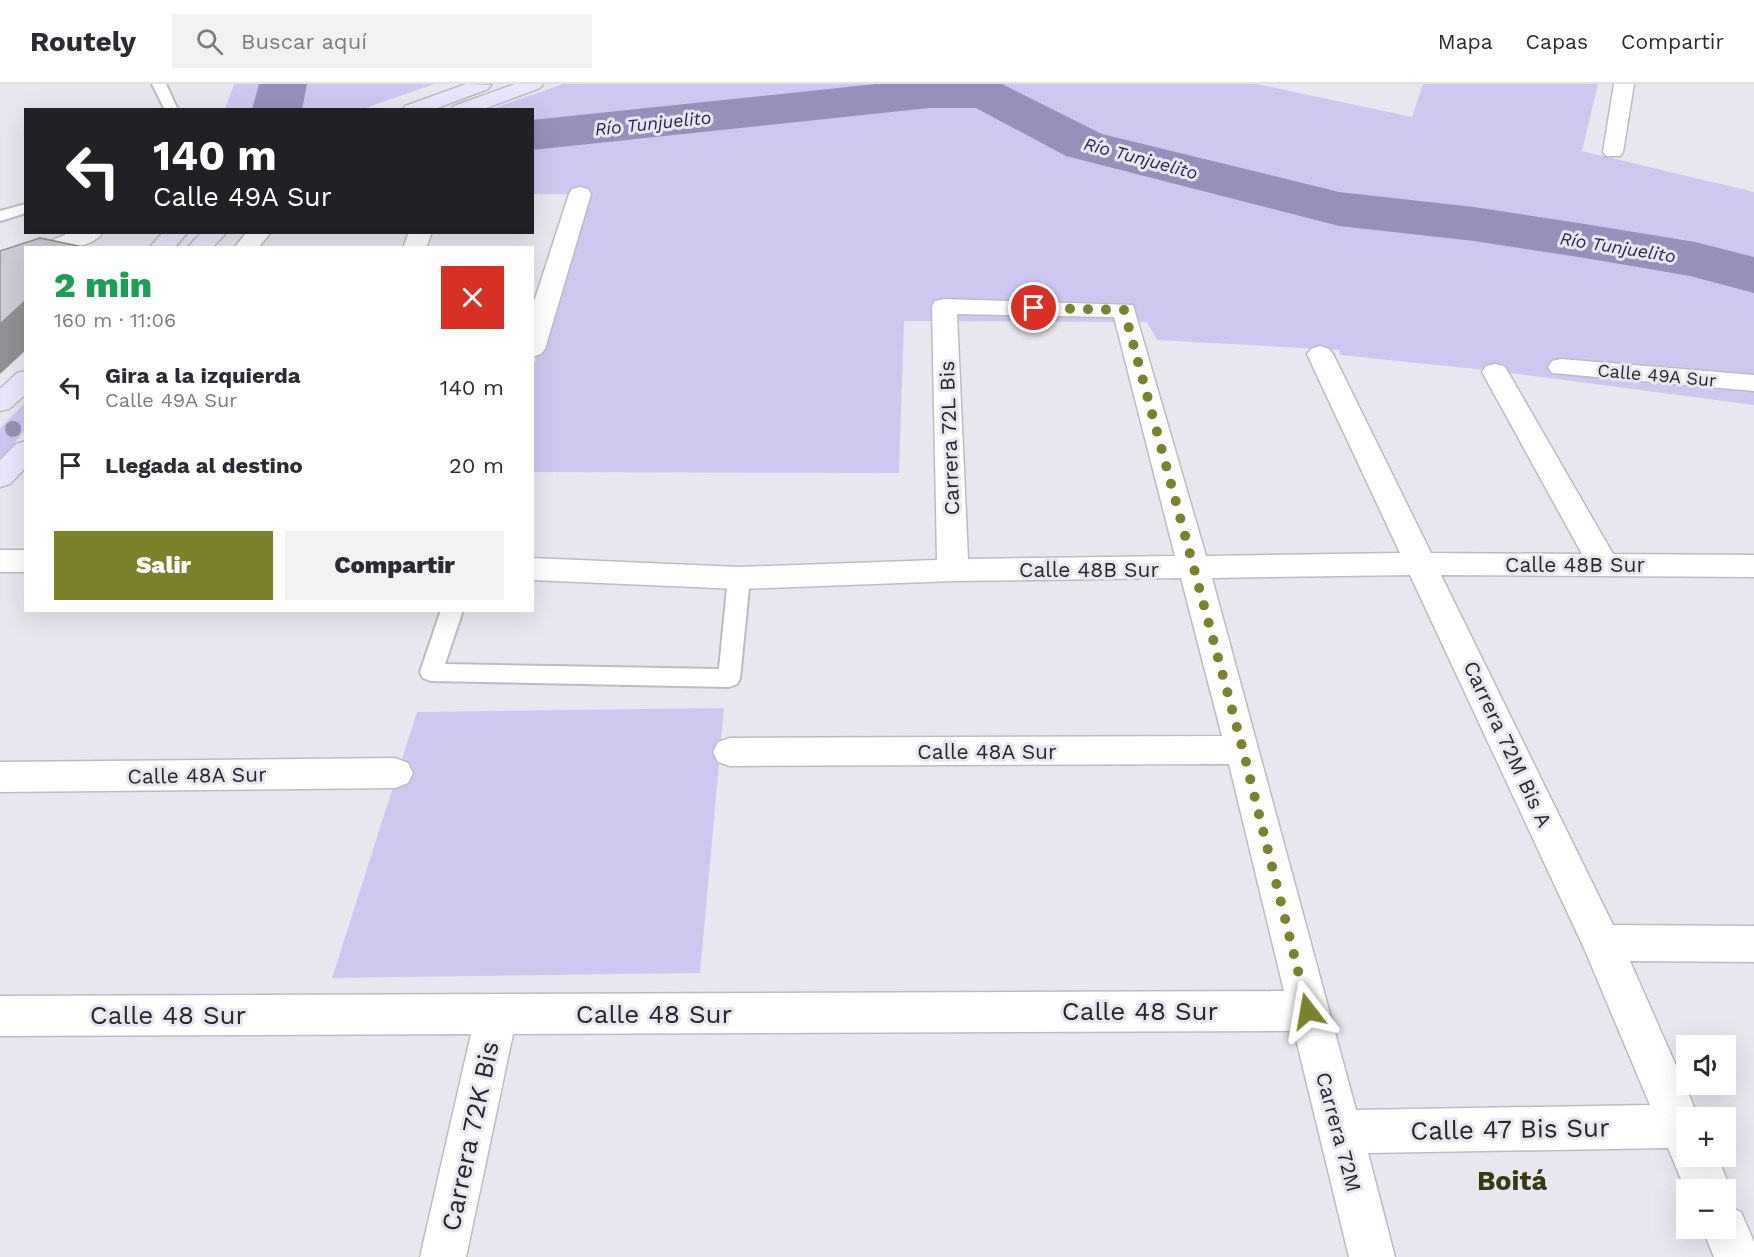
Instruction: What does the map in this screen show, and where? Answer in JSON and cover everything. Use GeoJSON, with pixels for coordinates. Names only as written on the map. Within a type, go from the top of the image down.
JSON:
{"type":"FeatureCollection","features":[{"type":"Feature","properties":{"kind":"street"},"geometry":{"type":"LineString","coordinates":[[417,108],[483,84]]}},
{"type":"Feature","properties":{"kind":"street"},"geometry":{"type":"LineString","coordinates":[[467,108],[533,84]]}},
{"type":"Feature","properties":{"kind":"street"},"geometry":{"type":"LineString","coordinates":[[1613,152],[1624,84]]}},
{"type":"Feature","properties":{"kind":"street"},"geometry":{"type":"LineString","coordinates":[[534,343],[580,194]]}},
{"type":"Feature","properties":{"kind":"street"},"geometry":{"type":"LineString","coordinates":[[59,246],[90,234]]}},
{"type":"Feature","properties":{"kind":"street"},"geometry":{"type":"LineString","coordinates":[[162,246],[175,234]]}},
{"type":"Feature","properties":{"kind":"street"},"geometry":{"type":"LineString","coordinates":[[200,246],[214,234]]}},
{"type":"Feature","properties":{"kind":"street"},"geometry":{"type":"LineString","coordinates":[[247,246],[258,234]]}},
{"type":"Feature","properties":{"kind":"street","name":"Carrera 72M"},"geometry":{"type":"LineString","coordinates":[[944,306],[1124,310],[1192,569],[1243,750],[1372,1257]]}},
{"type":"Feature","properties":{"kind":"street","name":"Carrera 72L Bis"},"geometry":{"type":"LineString","coordinates":[[944,306],[953,570]]}},
{"type":"Feature","properties":{"kind":"street","name":"Carrera 72M Bis A"},"geometry":{"type":"LineString","coordinates":[[1320,354],[1602,943],[1676,1115]]}},
{"type":"Feature","properties":{"kind":"street","name":"Calle 49A Sur"},"geometry":{"type":"LineString","coordinates":[[1561,367],[1754,383]]}},
{"type":"Feature","properties":{"kind":"street"},"geometry":{"type":"LineString","coordinates":[[1495,372],[1604,564]]}},
{"type":"Feature","properties":{"kind":"street"},"geometry":{"type":"LineString","coordinates":[[0,404],[24,381]]}},
{"type":"Feature","properties":{"kind":"street"},"geometry":{"type":"LineString","coordinates":[[0,477],[24,452]]}},
{"type":"Feature","properties":{"kind":"street"},"geometry":{"type":"LineString","coordinates":[[0,561],[24,561]]}},
{"type":"Feature","properties":{"kind":"street","name":"Calle 48B Sur"},"geometry":{"type":"LineString","coordinates":[[534,569],[739,578],[953,570],[1192,569],[1422,564],[1754,566]]}},
{"type":"Feature","properties":{"kind":"street","name":"Calle 48A Sur"},"geometry":{"type":"LineString","coordinates":[[730,752],[1243,750]]}},
{"type":"Feature","properties":{"kind":"street","name":"Calle 48A Sur"},"geometry":{"type":"LineString","coordinates":[[0,777],[395,773]]}},
{"type":"Feature","properties":{"kind":"street"},"geometry":{"type":"LineString","coordinates":[[1602,943],[1754,944]]}},
{"type":"Feature","properties":{"kind":"street","name":"Calle 48 Sur"},"geometry":{"type":"LineString","coordinates":[[0,1016],[1308,1011]]}},
{"type":"Feature","properties":{"kind":"street","name":"Carrera 72K Bis"},"geometry":{"type":"LineString","coordinates":[[443,1257],[496,1015]]}},
{"type":"Feature","properties":{"kind":"street","name":"Calle 47 Bis Sur"},"geometry":{"type":"LineString","coordinates":[[1339,1131],[1676,1140]]}},
{"type":"Feature","properties":{"kind":"street"},"geometry":{"type":"LineString","coordinates":[[1730,1239],[1737,1257]]}},
{"type":"Feature","properties":{"kind":"lane"},"geometry":{"type":"LineString","coordinates":[[159,84],[171,108]]}},
{"type":"Feature","properties":{"kind":"lane"},"geometry":{"type":"LineString","coordinates":[[0,216],[24,209]]}},
{"type":"Feature","properties":{"kind":"lane"},"geometry":{"type":"LineString","coordinates":[[451,612],[431,672],[729,678],[739,578]]}},
{"type":"Feature","properties":{"kind":"shaded area"},"geometry":{"type":"Polygon","coordinates":[[[234,84],[434,84],[366,108],[225,108],[234,84]]]}},
{"type":"Feature","properties":{"kind":"shaded area"},"geometry":{"type":"Polygon","coordinates":[[[563,84],[1257,84],[1412,117],[1423,84],[1598,84],[1582,151],[1754,192],[1754,405],[1495,371],[1340,355],[1339,350],[1157,340],[1147,322],[904,321],[899,473],[534,472],[534,365],[585,191],[580,194],[534,194],[534,108],[495,108],[563,84]]]}},
{"type":"Feature","properties":{"kind":"shaded area"},"geometry":{"type":"Polygon","coordinates":[[[24,404],[24,431],[0,461],[0,428],[24,404]]]}},
{"type":"Feature","properties":{"kind":"shaded area"},"geometry":{"type":"Polygon","coordinates":[[[724,708],[700,973],[332,978],[417,712],[724,708]]]}},
{"type":"Feature","properties":{"kind":"building"},"geometry":{"type":"Polygon","coordinates":[[[40,238],[78,246],[24,246],[24,302],[0,324],[0,251],[40,238]]]}},
{"type":"Feature","properties":{"kind":"waterway","name":"Río Tunjuelito"},"geometry":{"type":"LineString","coordinates":[[277,108],[283,84]]}},
{"type":"Feature","properties":{"kind":"waterway","name":"Río Tunjuelito"},"geometry":{"type":"LineString","coordinates":[[534,135],[929,93],[964,92],[988,95],[1084,145],[1339,209],[1474,224],[1585,241],[1695,259],[1754,275]]}},
{"type":"Feature","properties":{"kind":"district","name":"Boitá"},"geometry":{"type":"Point","coordinates":[1512,1181]}},
{"type":"Feature","properties":{"kind":"route"},"geometry":{"type":"LineString","coordinates":[[1034,308],[1124,310],[1192,569],[1243,750],[1308,1011]]}}]}
